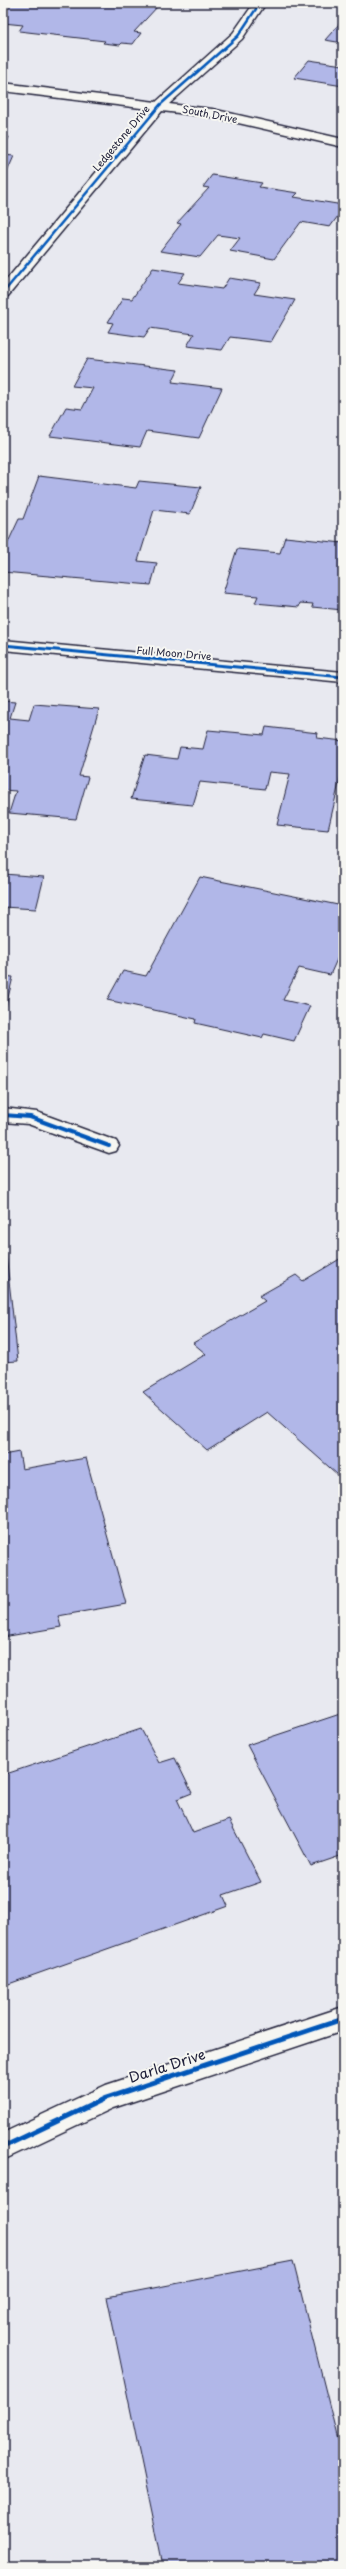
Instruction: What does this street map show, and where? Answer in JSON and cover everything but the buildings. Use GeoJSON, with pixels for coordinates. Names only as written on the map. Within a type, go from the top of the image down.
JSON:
{"type":"FeatureCollection","features":[{"type":"Feature","properties":{"kind":"street","name":"Ledgestone Drive"},"geometry":{"type":"LineString","coordinates":[[3,293],[160,105],[238,36],[260,3]]}},
{"type":"Feature","properties":{"kind":"street","name":"South Drive"},"geometry":{"type":"LineString","coordinates":[[3,87],[160,105],[212,113],[343,143]]}},
{"type":"Feature","properties":{"kind":"street","name":"Full Moon Drive"},"geometry":{"type":"LineString","coordinates":[[3,645],[343,678]]}},
{"type":"Feature","properties":{"kind":"street"},"geometry":{"type":"LineString","coordinates":[[3,1115],[30,1117],[109,1146]]}},
{"type":"Feature","properties":{"kind":"street","name":"Darla Drive"},"geometry":{"type":"LineString","coordinates":[[3,2147],[106,2098],[343,2020]]}},
{"type":"Feature","properties":{"kind":"cycle path"},"geometry":{"type":"LineString","coordinates":[[3,293],[160,105],[238,36],[260,3]]}},
{"type":"Feature","properties":{"kind":"cycle path"},"geometry":{"type":"LineString","coordinates":[[3,645],[343,677]]}},
{"type":"Feature","properties":{"kind":"cycle path"},"geometry":{"type":"LineString","coordinates":[[3,1115],[30,1117],[109,1146]]}},
{"type":"Feature","properties":{"kind":"cycle path"},"geometry":{"type":"LineString","coordinates":[[3,2147],[106,2098],[343,2019]]}}]}
